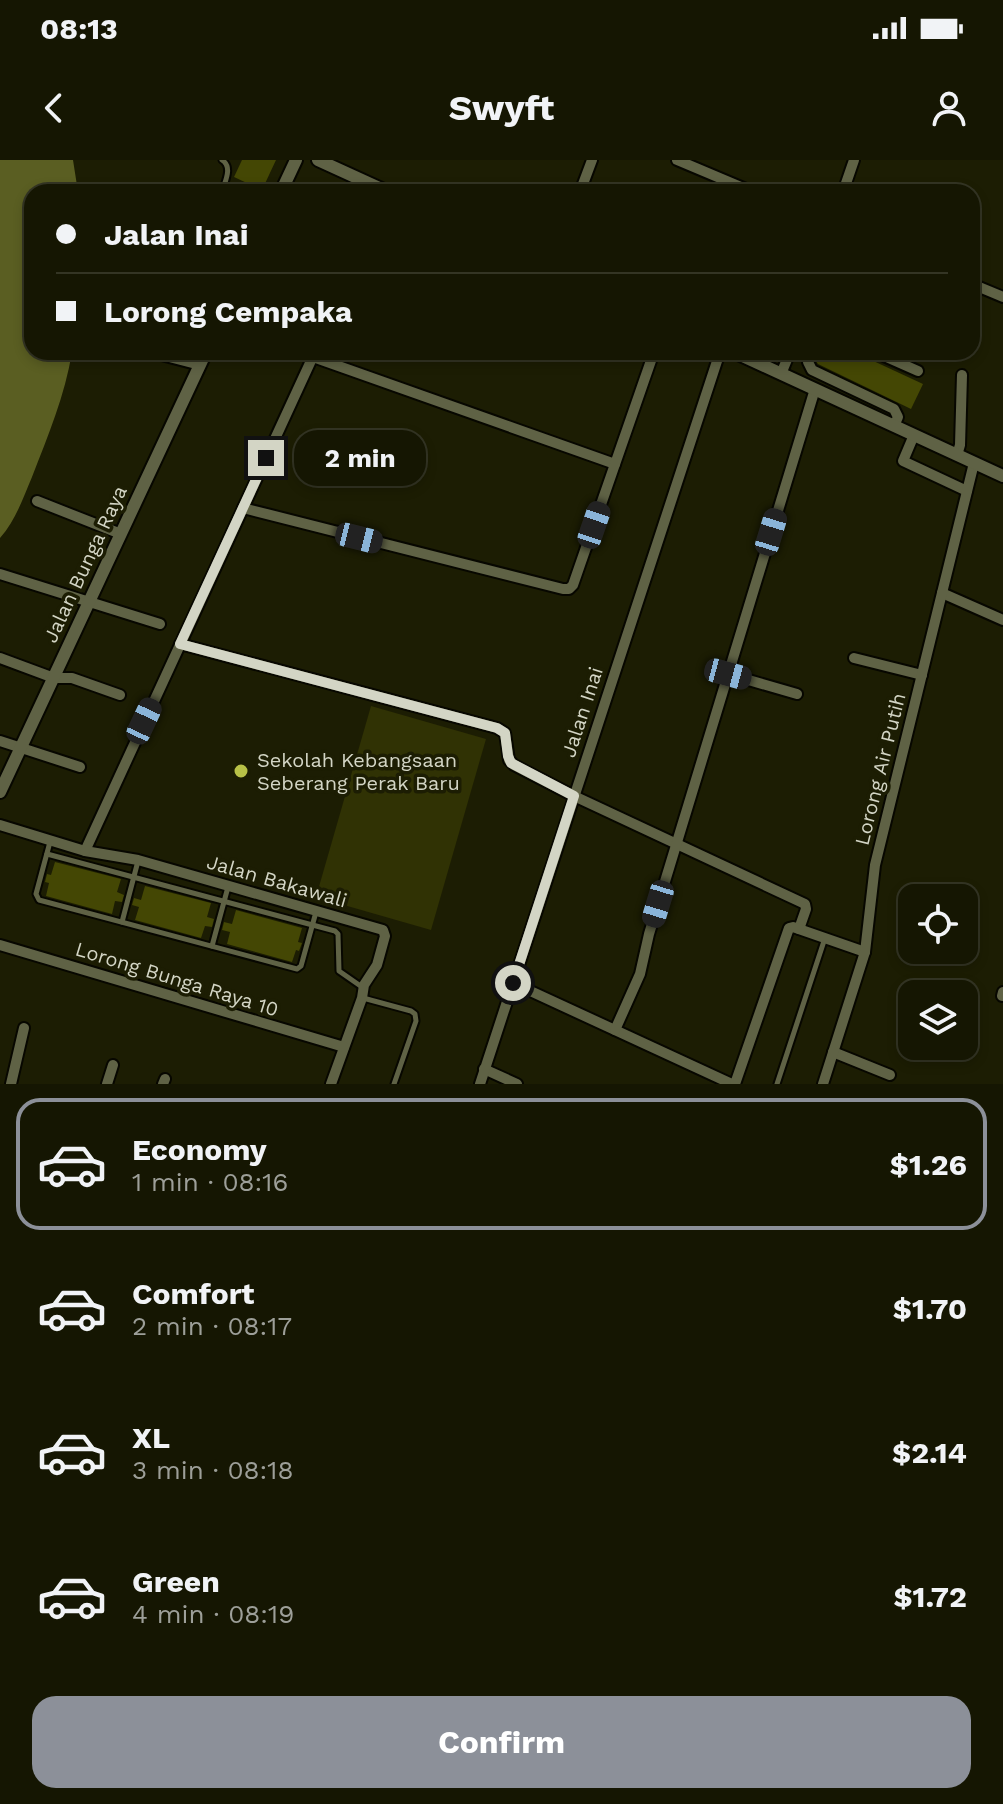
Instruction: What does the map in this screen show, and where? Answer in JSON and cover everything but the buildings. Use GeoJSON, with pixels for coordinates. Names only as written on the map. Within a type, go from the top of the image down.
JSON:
{"type":"FeatureCollection","features":[{"type":"Feature","properties":{"kind":"street"},"geometry":{"type":"LineString","coordinates":[[285,184],[296,160]]}},
{"type":"Feature","properties":{"kind":"street"},"geometry":{"type":"LineString","coordinates":[[318,160],[336,164],[371,184]]}},
{"type":"Feature","properties":{"kind":"street"},"geometry":{"type":"LineString","coordinates":[[583,184],[592,160]]}},
{"type":"Feature","properties":{"kind":"street"},"geometry":{"type":"LineString","coordinates":[[677,160],[734,184]]}},
{"type":"Feature","properties":{"kind":"street"},"geometry":{"type":"LineString","coordinates":[[846,184],[854,160]]}},
{"type":"Feature","properties":{"kind":"street"},"geometry":{"type":"LineString","coordinates":[[980,287],[1003,297]]}},
{"type":"Feature","properties":{"kind":"street"},"geometry":{"type":"LineString","coordinates":[[181,360],[200,365]]}},
{"type":"Feature","properties":{"kind":"street","name":"Jalan Bunga Raya"},"geometry":{"type":"LineString","coordinates":[[0,792],[202,360]]}},
{"type":"Feature","properties":{"kind":"street"},"geometry":{"type":"LineString","coordinates":[[85,851],[311,360]]}},
{"type":"Feature","properties":{"kind":"street"},"geometry":{"type":"LineString","coordinates":[[330,360],[615,464]]}},
{"type":"Feature","properties":{"kind":"street"},"geometry":{"type":"LineString","coordinates":[[243,508],[565,590],[573,585],[651,360]]}},
{"type":"Feature","properties":{"kind":"street","name":"Jalan Inai"},"geometry":{"type":"LineString","coordinates":[[480,1084],[717,360]]}},
{"type":"Feature","properties":{"kind":"street"},"geometry":{"type":"LineString","coordinates":[[751,360],[1003,476]]}},
{"type":"Feature","properties":{"kind":"street"},"geometry":{"type":"LineString","coordinates":[[781,374],[787,360]]}},
{"type":"Feature","properties":{"kind":"street"},"geometry":{"type":"LineString","coordinates":[[808,360],[812,370],[892,407],[898,417],[894,426]]}},
{"type":"Feature","properties":{"kind":"street"},"geometry":{"type":"LineString","coordinates":[[893,360],[918,371]]}},
{"type":"Feature","properties":{"kind":"street"},"geometry":{"type":"LineString","coordinates":[[957,455],[962,375]]}},
{"type":"Feature","properties":{"kind":"street"},"geometry":{"type":"LineString","coordinates":[[615,1030],[640,974],[646,945],[815,389]]}},
{"type":"Feature","properties":{"kind":"street"},"geometry":{"type":"LineString","coordinates":[[914,435],[904,462],[967,491]]}},
{"type":"Feature","properties":{"kind":"street","name":"Lorong Air Putih"},"geometry":{"type":"LineString","coordinates":[[823,1084],[865,952],[875,865],[974,463]]}},
{"type":"Feature","properties":{"kind":"street"},"geometry":{"type":"LineString","coordinates":[[37,501],[121,534]]}},
{"type":"Feature","properties":{"kind":"street"},"geometry":{"type":"LineString","coordinates":[[0,574],[160,624]]}},
{"type":"Feature","properties":{"kind":"street"},"geometry":{"type":"LineString","coordinates":[[942,593],[1003,620]]}},
{"type":"Feature","properties":{"kind":"street"},"geometry":{"type":"LineString","coordinates":[[180,644],[497,728],[505,733],[511,763],[574,796],[805,904],[799,929]]}},
{"type":"Feature","properties":{"kind":"street"},"geometry":{"type":"LineString","coordinates":[[0,658],[54,678],[72,678],[120,695]]}},
{"type":"Feature","properties":{"kind":"street"},"geometry":{"type":"LineString","coordinates":[[854,658],[922,675]]}},
{"type":"Feature","properties":{"kind":"street"},"geometry":{"type":"LineString","coordinates":[[728,674],[797,694]]}},
{"type":"Feature","properties":{"kind":"street"},"geometry":{"type":"LineString","coordinates":[[0,741],[80,767]]}},
{"type":"Feature","properties":{"kind":"street","name":"Jalan Bakawali"},"geometry":{"type":"LineString","coordinates":[[0,825],[85,851],[138,860],[382,929],[385,932],[377,965],[363,993],[331,1084]]}},
{"type":"Feature","properties":{"kind":"street"},"geometry":{"type":"LineString","coordinates":[[513,983],[733,1084],[789,929],[799,929],[865,952]]}},
{"type":"Feature","properties":{"kind":"street","name":"Lorong Bunga Raya 10"},"geometry":{"type":"LineString","coordinates":[[0,945],[344,1047]]}},
{"type":"Feature","properties":{"kind":"street"},"geometry":{"type":"LineString","coordinates":[[11,1084],[24,1028]]}},
{"type":"Feature","properties":{"kind":"street"},"geometry":{"type":"LineString","coordinates":[[833,1052],[890,1075]]}},
{"type":"Feature","properties":{"kind":"street"},"geometry":{"type":"LineString","coordinates":[[107,1084],[113,1065]]}},
{"type":"Feature","properties":{"kind":"street"},"geometry":{"type":"LineString","coordinates":[[484,1069],[517,1084]]}},
{"type":"Feature","properties":{"kind":"lane"},"geometry":{"type":"LineString","coordinates":[[222,160],[228,169],[224,184]]}},
{"type":"Feature","properties":{"kind":"lane"},"geometry":{"type":"LineString","coordinates":[[50,841],[37,898],[298,969],[316,911]]}},
{"type":"Feature","properties":{"kind":"lane"},"geometry":{"type":"LineString","coordinates":[[47,854],[337,932],[339,971],[363,993],[415,1014],[416,1021],[394,1084]]}},
{"type":"Feature","properties":{"kind":"lane"},"geometry":{"type":"LineString","coordinates":[[122,922],[138,860]]}},
{"type":"Feature","properties":{"kind":"lane"},"geometry":{"type":"LineString","coordinates":[[212,946],[228,886]]}},
{"type":"Feature","properties":{"kind":"lane"},"geometry":{"type":"LineString","coordinates":[[777,1084],[825,938]]}},
{"type":"Feature","properties":{"kind":"shaded area"},"geometry":{"type":"Polygon","coordinates":[[[0,160],[73,160],[77,184],[24,184],[24,360],[70,360],[44,446],[19,509],[0,538],[0,160]]]}},
{"type":"Feature","properties":{"kind":"shaded area"},"geometry":{"type":"Polygon","coordinates":[[[371,706],[486,739],[431,930],[316,897],[371,706]]]}},
{"type":"Feature","properties":{"kind":"place","name":"Sekolah Kebangsaan Seberang Perak Baru"},"geometry":{"type":"Point","coordinates":[241,771]}},
{"type":"Feature","properties":{"kind":"route"},"geometry":{"type":"LineString","coordinates":[[266,458],[180,644],[497,728],[505,733],[511,763],[574,796],[513,983]]}}]}
